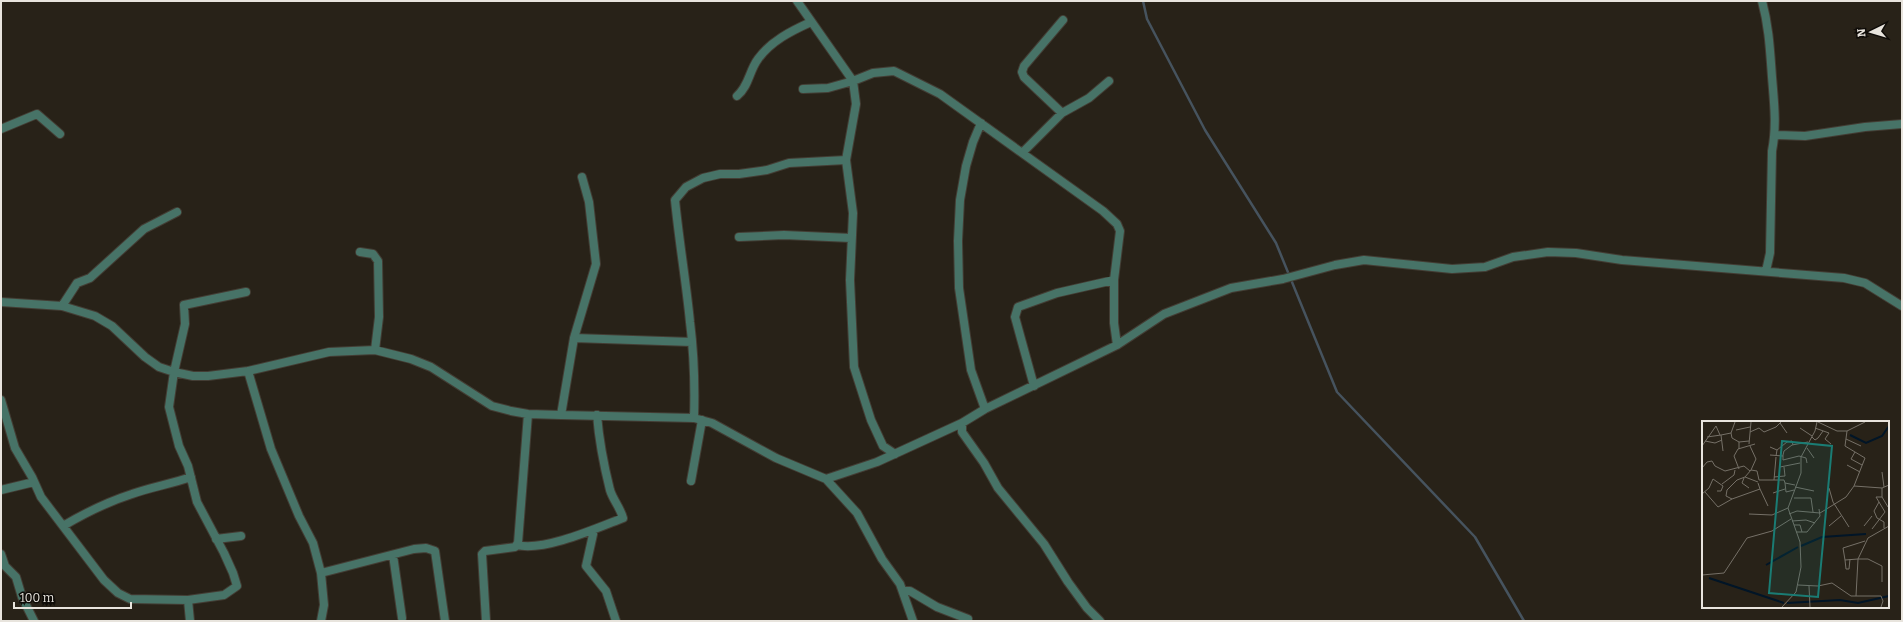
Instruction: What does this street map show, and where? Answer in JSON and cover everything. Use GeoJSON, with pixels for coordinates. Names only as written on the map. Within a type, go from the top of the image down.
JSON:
{"type":"FeatureCollection","features":[{"type":"Feature","properties":{"kind":"street"},"geometry":{"type":"LineString","coordinates":[[797,1],[845,67],[853,81],[856,104],[846,160],[853,213],[850,280],[854,367],[871,420],[883,446],[895,454]]}},
{"type":"Feature","properties":{"kind":"street"},"geometry":{"type":"LineString","coordinates":[[1762,1],[1768,23],[1775,135],[1772,151],[1770,253],[1766,271]]}},
{"type":"Feature","properties":{"kind":"street"},"geometry":{"type":"LineString","coordinates":[[1062,113],[1024,77],[1022,72],[1024,66],[1063,20]]}},
{"type":"Feature","properties":{"kind":"street"},"geometry":{"type":"LineString","coordinates":[[737,96],[748,83],[758,59],[769,47],[781,37],[811,22]]}},
{"type":"Feature","properties":{"kind":"street"},"geometry":{"type":"LineString","coordinates":[[803,89],[828,88],[853,81],[873,73],[894,71],[940,94],[1103,210],[1117,224],[1120,231],[1114,280],[1114,324],[1117,345]]}},
{"type":"Feature","properties":{"kind":"street"},"geometry":{"type":"LineString","coordinates":[[1022,153],[1062,113],[1089,98],[1109,81]]}},
{"type":"Feature","properties":{"kind":"street"},"geometry":{"type":"LineString","coordinates":[[1,129],[37,114],[60,134]]}},
{"type":"Feature","properties":{"kind":"street"},"geometry":{"type":"LineString","coordinates":[[981,123],[973,142],[966,166],[960,200],[958,241],[959,288],[971,370],[985,409]]}},
{"type":"Feature","properties":{"kind":"street"},"geometry":{"type":"LineString","coordinates":[[1775,135],[1805,136],[1865,127],[1902,124]]}},
{"type":"Feature","properties":{"kind":"street"},"geometry":{"type":"LineString","coordinates":[[691,481],[698,419],[692,342],[675,200],[686,187],[703,178],[767,170],[789,163],[846,160]]}},
{"type":"Feature","properties":{"kind":"street"},"geometry":{"type":"LineString","coordinates":[[561,415],[574,338],[596,264],[589,202],[582,177]]}},
{"type":"Feature","properties":{"kind":"street"},"geometry":{"type":"LineString","coordinates":[[62,306],[77,283],[90,278],[144,228],[177,212]]}},
{"type":"Feature","properties":{"kind":"street"},"geometry":{"type":"LineString","coordinates":[[739,237],[791,236],[852,238]]}},
{"type":"Feature","properties":{"kind":"street"},"geometry":{"type":"LineString","coordinates":[[360,252],[373,254],[378,261],[379,317],[375,350]]}},
{"type":"Feature","properties":{"kind":"street"},"geometry":{"type":"LineString","coordinates":[[826,478],[877,462],[962,423],[985,409],[1117,345],[1164,314],[1231,288],[1364,260],[1452,269],[1485,267],[1513,257],[1548,252],[1576,253],[1622,260],[1766,271],[1854,280],[1865,283],[1902,306]]}},
{"type":"Feature","properties":{"kind":"street"},"geometry":{"type":"LineString","coordinates":[[1034,386],[1015,317],[1018,307],[1057,293],[1114,280]]}},
{"type":"Feature","properties":{"kind":"street"},"geometry":{"type":"LineString","coordinates":[[1,400],[15,448],[41,497],[104,580],[118,593],[130,599],[188,600],[224,595],[237,586],[233,573],[197,502],[188,466],[179,446],[169,407],[174,372],[185,324],[184,304],[246,292]]}},
{"type":"Feature","properties":{"kind":"street"},"geometry":{"type":"LineString","coordinates":[[1,302],[62,306],[104,320],[145,357],[160,367],[174,372],[194,376],[208,376],[248,371],[329,352],[375,350],[411,359],[431,367],[492,406],[528,414],[698,419],[718,426],[776,458],[826,478],[856,513],[903,591],[913,621]]}},
{"type":"Feature","properties":{"kind":"street"},"geometry":{"type":"LineString","coordinates":[[574,338],[692,342]]}},
{"type":"Feature","properties":{"kind":"street"},"geometry":{"type":"LineString","coordinates":[[248,371],[271,449],[298,516],[313,543],[321,573],[324,605],[321,621]]}},
{"type":"Feature","properties":{"kind":"street"},"geometry":{"type":"LineString","coordinates":[[517,545],[528,414]]}},
{"type":"Feature","properties":{"kind":"street"},"geometry":{"type":"LineString","coordinates":[[486,621],[482,553],[517,545],[527,548],[558,541],[594,530],[623,518],[621,509],[611,491],[598,432],[597,416]]}},
{"type":"Feature","properties":{"kind":"street"},"geometry":{"type":"LineString","coordinates":[[962,423],[962,432],[984,463],[1007,501],[1044,544],[1068,582],[1100,621]]}},
{"type":"Feature","properties":{"kind":"street"},"geometry":{"type":"LineString","coordinates":[[946,430],[962,432]]}},
{"type":"Feature","properties":{"kind":"street"},"geometry":{"type":"LineString","coordinates":[[877,462],[883,446]]}},
{"type":"Feature","properties":{"kind":"street"},"geometry":{"type":"LineString","coordinates":[[63,526],[88,511],[132,494],[191,477]]}},
{"type":"Feature","properties":{"kind":"street"},"geometry":{"type":"LineString","coordinates":[[1,490],[34,482]]}},
{"type":"Feature","properties":{"kind":"street"},"geometry":{"type":"LineString","coordinates":[[594,530],[586,566],[606,591],[616,621]]}},
{"type":"Feature","properties":{"kind":"street"},"geometry":{"type":"LineString","coordinates":[[216,539],[241,536]]}},
{"type":"Feature","properties":{"kind":"street"},"geometry":{"type":"LineString","coordinates":[[321,573],[426,548],[435,551],[445,621]]}},
{"type":"Feature","properties":{"kind":"street"},"geometry":{"type":"LineString","coordinates":[[1,554],[5,566],[16,577],[22,597],[31,618],[34,621]]}},
{"type":"Feature","properties":{"kind":"street"},"geometry":{"type":"LineString","coordinates":[[393,555],[402,618]]}},
{"type":"Feature","properties":{"kind":"street"},"geometry":{"type":"LineString","coordinates":[[903,591],[910,591],[937,607],[968,619]]}},
{"type":"Feature","properties":{"kind":"street"},"geometry":{"type":"LineString","coordinates":[[188,600],[190,621]]}},
{"type":"Feature","properties":{"kind":"waterway"},"geometry":{"type":"LineString","coordinates":[[1143,1],[1147,19],[1205,130],[1276,243],[1337,392],[1475,537],[1524,621]]}}]}
